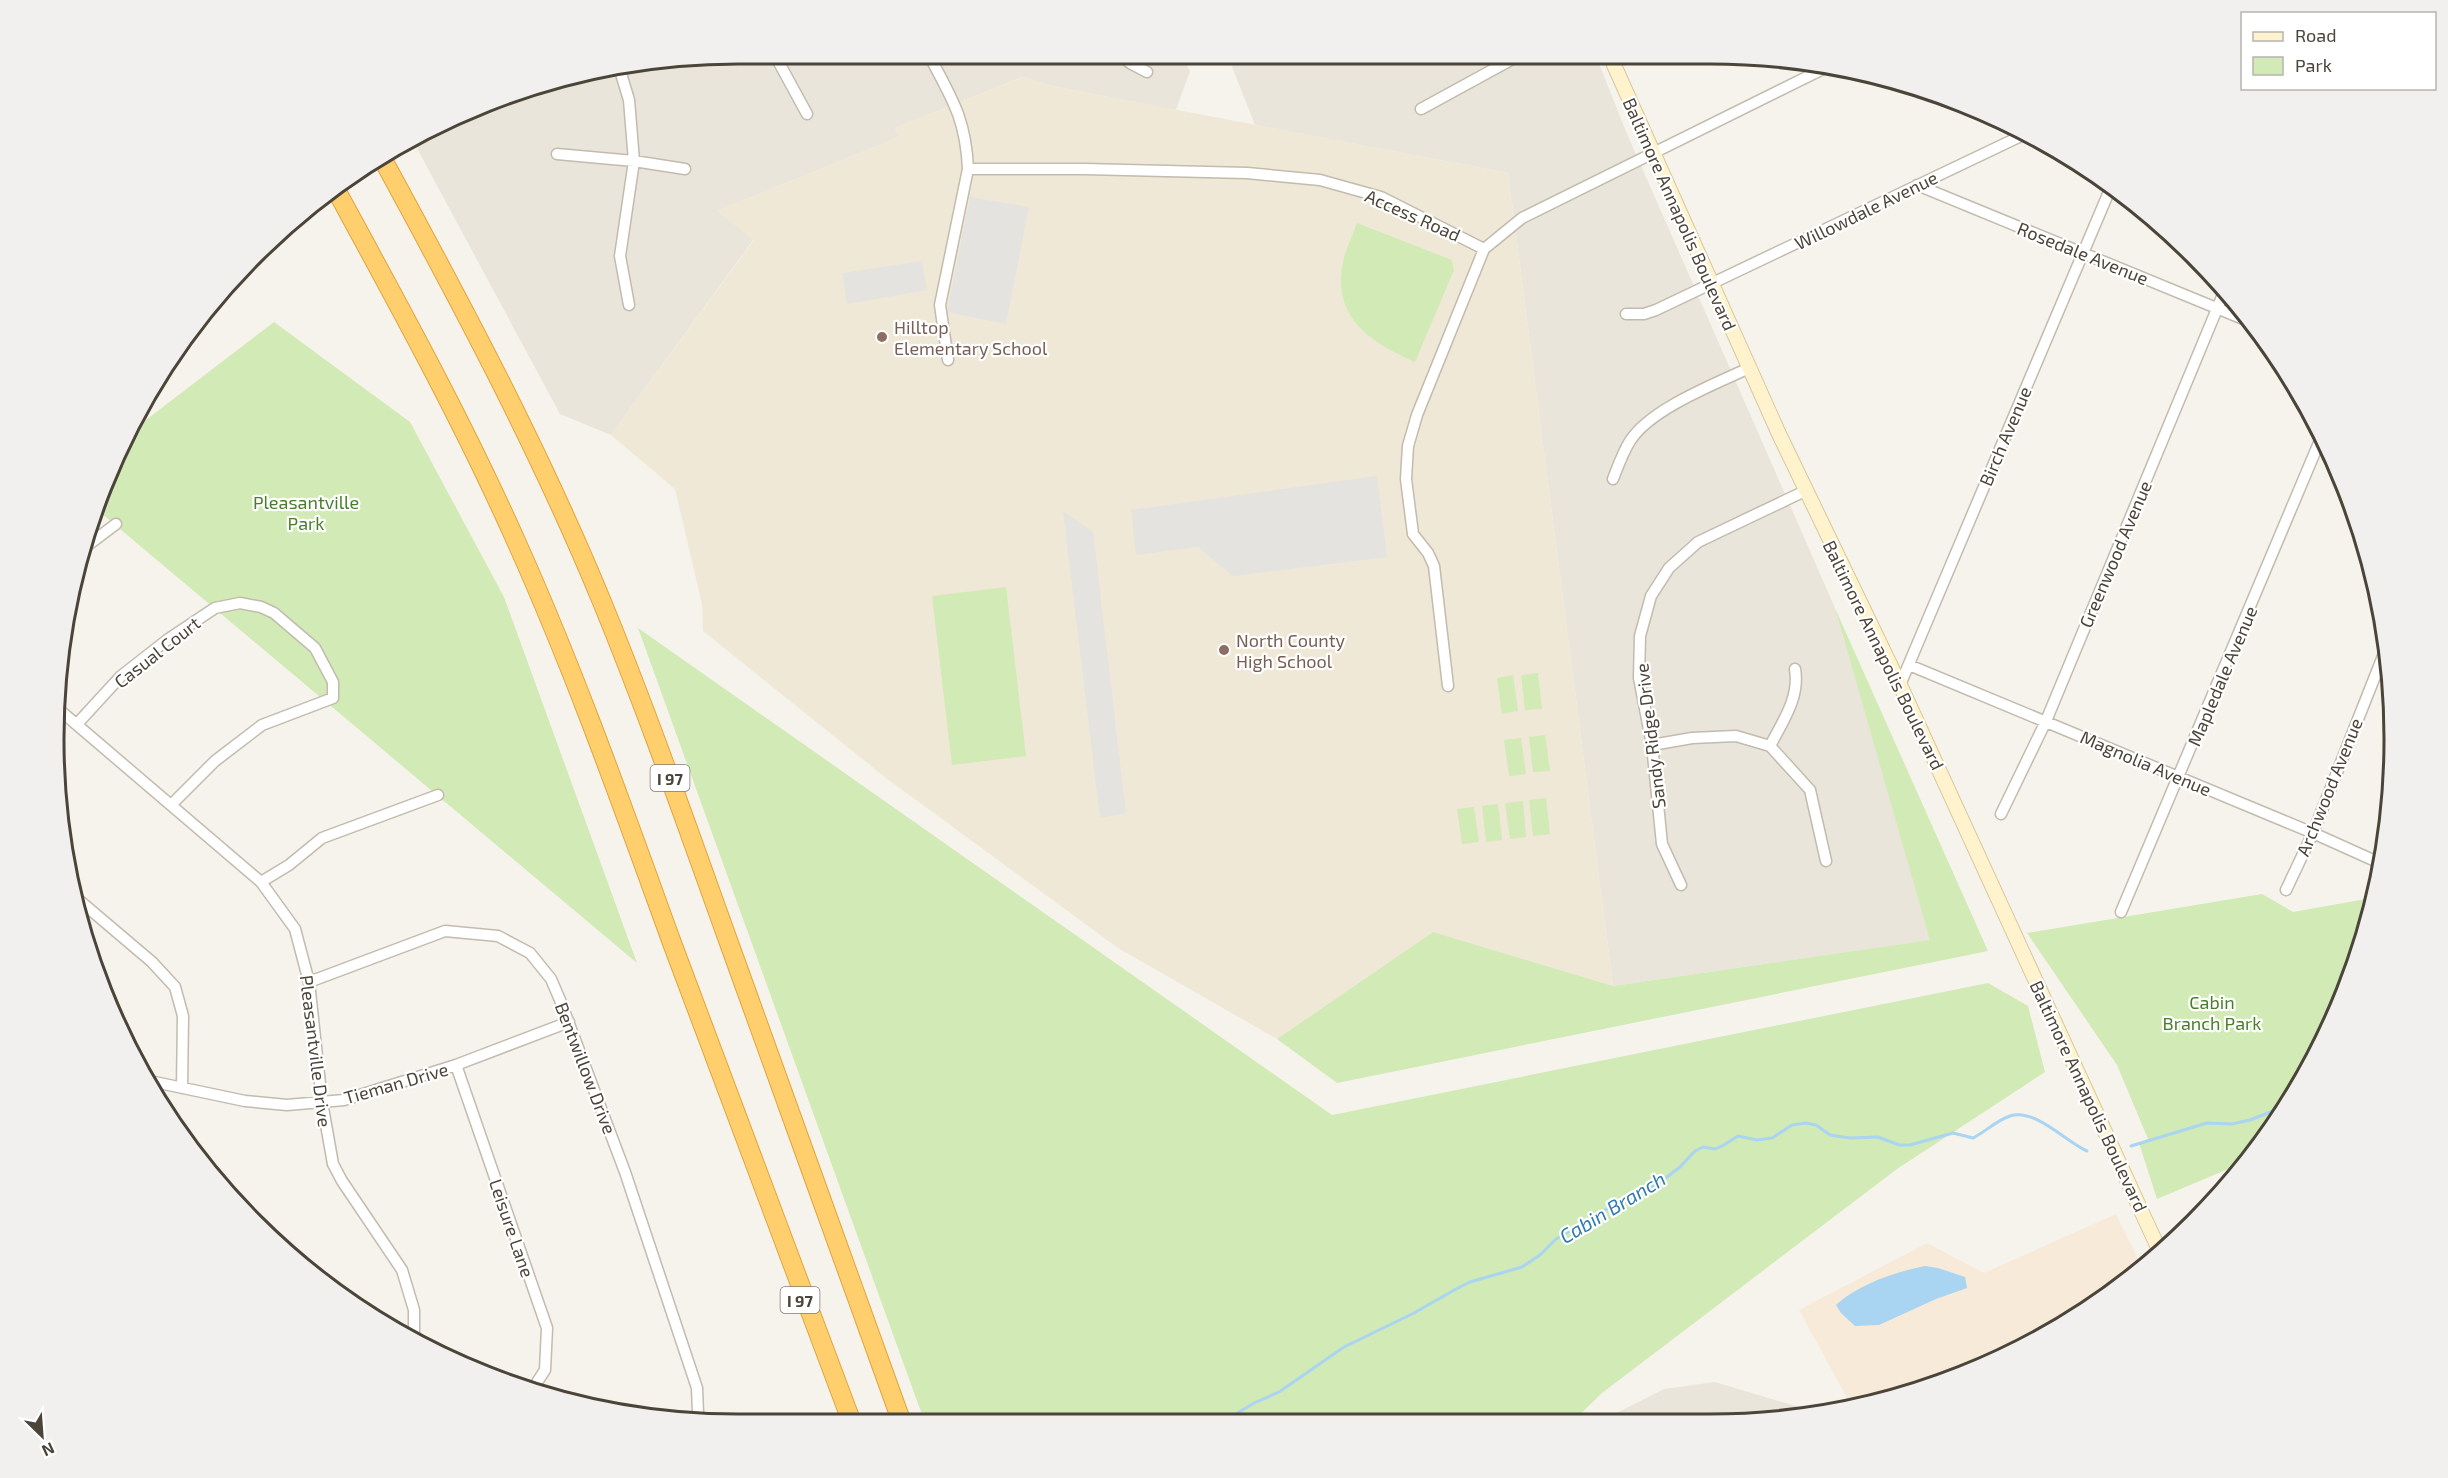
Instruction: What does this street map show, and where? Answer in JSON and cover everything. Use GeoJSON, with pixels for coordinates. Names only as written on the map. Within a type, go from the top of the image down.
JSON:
{"type":"FeatureCollection","features":[{"type":"Feature","properties":{"kind":"highway","name":"I 97"},"geometry":{"type":"LineString","coordinates":[[386,165],[493,366],[568,522],[602,601],[664,763],[899,1414]]}},
{"type":"Feature","properties":{"kind":"highway","name":"I 97"},"geometry":{"type":"LineString","coordinates":[[339,196],[448,399],[525,562],[582,701],[758,1177],[839,1414]]}},
{"type":"Feature","properties":{"kind":"highway"},"geometry":{"type":"LineString","coordinates":[[758,1177],[849,1414]]}},
{"type":"Feature","properties":{"kind":"main road","name":"Baltimore Annapolis Boulevard"},"geometry":{"type":"LineString","coordinates":[[1613,64],[1710,284],[1805,491],[1900,685],[2156,1244]]}},
{"type":"Feature","properties":{"kind":"street"},"geometry":{"type":"LineString","coordinates":[[780,64],[807,114]]}},
{"type":"Feature","properties":{"kind":"street"},"geometry":{"type":"LineString","coordinates":[[934,64],[962,121],[967,145],[968,170],[940,305],[948,360]]}},
{"type":"Feature","properties":{"kind":"street"},"geometry":{"type":"LineString","coordinates":[[1132,64],[1147,72]]}},
{"type":"Feature","properties":{"kind":"street"},"geometry":{"type":"LineString","coordinates":[[1421,109],[1503,64]]}},
{"type":"Feature","properties":{"kind":"street"},"geometry":{"type":"LineString","coordinates":[[1448,686],[1434,566],[1428,553],[1413,534],[1408,503],[1406,462],[1417,415],[1485,249],[1522,218],[1815,73]]}},
{"type":"Feature","properties":{"kind":"street"},"geometry":{"type":"LineString","coordinates":[[621,75],[629,100],[634,161],[620,256],[629,305]]}},
{"type":"Feature","properties":{"kind":"street","name":"Willowdale Avenue"},"geometry":{"type":"LineString","coordinates":[[1626,314],[1644,314],[1656,310],[2016,139]]}},
{"type":"Feature","properties":{"kind":"street"},"geometry":{"type":"LineString","coordinates":[[557,154],[634,161],[686,169]]}},
{"type":"Feature","properties":{"kind":"street","name":"Access Road"},"geometry":{"type":"LineString","coordinates":[[968,170],[1085,169],[1248,173],[1320,180],[1381,197],[1485,249]]}},
{"type":"Feature","properties":{"kind":"street","name":"Rosedale Avenue"},"geometry":{"type":"LineString","coordinates":[[1917,185],[2234,315]]}},
{"type":"Feature","properties":{"kind":"street","name":"Birch Avenue"},"geometry":{"type":"LineString","coordinates":[[1900,685],[2108,195]]}},
{"type":"Feature","properties":{"kind":"street","name":"Greenwood Avenue"},"geometry":{"type":"LineString","coordinates":[[2001,814],[2046,721],[2221,300]]}},
{"type":"Feature","properties":{"kind":"street"},"geometry":{"type":"LineString","coordinates":[[1613,479],[1631,440],[1645,424],[1662,412],[1749,368]]}},
{"type":"Feature","properties":{"kind":"street","name":"Mapledale Avenue"},"geometry":{"type":"LineString","coordinates":[[2121,912],[2180,777],[2317,448]]}},
{"type":"Feature","properties":{"kind":"street","name":"Sandy Ridge Drive"},"geometry":{"type":"LineString","coordinates":[[1681,885],[1662,844],[1652,745],[1640,678],[1640,636],[1651,596],[1669,568],[1698,542],[1805,491]]}},
{"type":"Feature","properties":{"kind":"street"},"geometry":{"type":"LineString","coordinates":[[94,540],[116,524]]}},
{"type":"Feature","properties":{"kind":"street","name":"Casual Court"},"geometry":{"type":"LineString","coordinates":[[77,724],[121,676],[167,640],[215,608],[240,603],[261,607],[281,618],[315,648],[333,682],[333,698],[262,724],[215,761],[172,804]]}},
{"type":"Feature","properties":{"kind":"street","name":"Magnolia Avenue"},"geometry":{"type":"LineString","coordinates":[[1909,665],[2373,860]]}},
{"type":"Feature","properties":{"kind":"street","name":"Archwood Avenue"},"geometry":{"type":"LineString","coordinates":[[2286,890],[2313,833],[2379,665]]}},
{"type":"Feature","properties":{"kind":"street"},"geometry":{"type":"LineString","coordinates":[[1770,746],[1793,702],[1798,682],[1796,669]]}},
{"type":"Feature","properties":{"kind":"street","name":"Pleasantville Drive"},"geometry":{"type":"LineString","coordinates":[[65,714],[261,882],[295,929],[309,982],[322,1102],[333,1164],[402,1270],[414,1310],[414,1329]]}},
{"type":"Feature","properties":{"kind":"street"},"geometry":{"type":"LineString","coordinates":[[1652,745],[1692,738],[1736,736],[1770,746],[1810,790],[1826,861]]}},
{"type":"Feature","properties":{"kind":"street"},"geometry":{"type":"LineString","coordinates":[[261,882],[288,865],[322,838],[438,795]]}},
{"type":"Feature","properties":{"kind":"street"},"geometry":{"type":"LineString","coordinates":[[85,905],[152,962],[174,987],[183,1016],[182,1088]]}},
{"type":"Feature","properties":{"kind":"street","name":"Bentwillow Drive"},"geometry":{"type":"LineString","coordinates":[[309,982],[445,931],[498,936],[530,952],[551,979],[624,1171],[698,1388],[698,1412]]}},
{"type":"Feature","properties":{"kind":"street","name":"Tieman Drive"},"geometry":{"type":"LineString","coordinates":[[159,1083],[245,1101],[286,1105],[344,1100],[456,1065],[569,1022]]}},
{"type":"Feature","properties":{"kind":"street","name":"Leisure Lane"},"geometry":{"type":"LineString","coordinates":[[456,1065],[547,1328],[545,1370],[537,1383]]}},
{"type":"Feature","properties":{"kind":"shaded area"},"geometry":{"type":"Polygon","coordinates":[[[739,64],[1186,64],[1190,71],[1176,110],[1052,86],[1023,77],[895,128],[899,137],[717,211],[754,239],[611,435],[560,414],[416,147],[481,116],[522,100],[607,77],[651,70],[739,64]]]}},
{"type":"Feature","properties":{"kind":"shaded area"},"geometry":{"type":"Polygon","coordinates":[[[1231,64],[1599,64],[1625,129],[1835,608],[1931,940],[1613,986],[1508,173],[1255,125],[1231,64]]]}},
{"type":"Feature","properties":{"kind":"shaded area","name":"North County High School"},"geometry":{"type":"Polygon","coordinates":[[[1024,77],[1052,86],[1508,173],[1613,986],[1433,932],[1277,1039],[1118,948],[886,778],[703,631],[702,604],[675,489],[611,435],[754,240],[717,211],[899,137],[895,128],[1024,77]]]}},
{"type":"Feature","properties":{"kind":"shaded area"},"geometry":{"type":"Polygon","coordinates":[[[970,197],[1029,207],[1006,324],[947,312],[970,197]]]}},
{"type":"Feature","properties":{"kind":"shaded area"},"geometry":{"type":"Polygon","coordinates":[[[922,261],[927,290],[847,304],[842,273],[922,261]]]}},
{"type":"Feature","properties":{"kind":"shaded area"},"geometry":{"type":"Polygon","coordinates":[[[1377,476],[1387,557],[1233,576],[1198,547],[1136,555],[1131,510],[1377,476]]]}},
{"type":"Feature","properties":{"kind":"shaded area"},"geometry":{"type":"Polygon","coordinates":[[[1063,511],[1093,532],[1126,813],[1100,818],[1063,511]]]}},
{"type":"Feature","properties":{"kind":"shaded area"},"geometry":{"type":"Polygon","coordinates":[[[2116,1214],[2138,1259],[2084,1300],[2007,1344],[1926,1378],[1848,1399],[1799,1310],[1927,1243],[1984,1273],[2116,1214]]]}},
{"type":"Feature","properties":{"kind":"shaded area"},"geometry":{"type":"Polygon","coordinates":[[[1715,1382],[1800,1407],[1709,1414],[1615,1414],[1664,1389],[1715,1382]]]}},
{"type":"Feature","properties":{"kind":"green space"},"geometry":{"type":"Polygon","coordinates":[[[1357,223],[1452,260],[1454,270],[1415,362],[1368,335],[1348,311],[1341,278],[1345,254],[1357,223]]]}},
{"type":"Feature","properties":{"kind":"green space","name":"Pleasantville Park"},"geometry":{"type":"Polygon","coordinates":[[[274,322],[410,422],[504,597],[637,963],[103,515],[145,421],[274,322]]]}},
{"type":"Feature","properties":{"kind":"green space"},"geometry":{"type":"Polygon","coordinates":[[[1006,587],[1026,756],[952,765],[932,596],[1006,587]]]}},
{"type":"Feature","properties":{"kind":"green space"},"geometry":{"type":"Polygon","coordinates":[[[1835,608],[1988,951],[1337,1083],[1277,1039],[1433,932],[1613,986],[1930,940],[1835,608]]]}},
{"type":"Feature","properties":{"kind":"green space"},"geometry":{"type":"Polygon","coordinates":[[[638,628],[1332,1115],[1988,983],[2028,1006],[2045,1072],[1897,1169],[1602,1393],[1580,1414],[922,1414],[638,628]]]}},
{"type":"Feature","properties":{"kind":"green space"},"geometry":{"type":"Polygon","coordinates":[[[1538,673],[1542,709],[1525,710],[1521,675],[1538,673]]]}},
{"type":"Feature","properties":{"kind":"green space"},"geometry":{"type":"Polygon","coordinates":[[[1513,675],[1518,711],[1502,714],[1497,678],[1513,675]]]}},
{"type":"Feature","properties":{"kind":"green space"},"geometry":{"type":"Polygon","coordinates":[[[1545,735],[1550,771],[1533,772],[1529,737],[1545,735]]]}},
{"type":"Feature","properties":{"kind":"green space"},"geometry":{"type":"Polygon","coordinates":[[[1521,738],[1526,774],[1509,776],[1504,740],[1521,738]]]}},
{"type":"Feature","properties":{"kind":"green space"},"geometry":{"type":"Polygon","coordinates":[[[1546,798],[1550,834],[1533,836],[1529,800],[1546,798]]]}},
{"type":"Feature","properties":{"kind":"green space"},"geometry":{"type":"Polygon","coordinates":[[[1523,801],[1526,837],[1510,839],[1505,803],[1523,801]]]}},
{"type":"Feature","properties":{"kind":"green space"},"geometry":{"type":"Polygon","coordinates":[[[1498,804],[1502,840],[1486,842],[1482,806],[1498,804]]]}},
{"type":"Feature","properties":{"kind":"green space"},"geometry":{"type":"Polygon","coordinates":[[[1474,807],[1479,842],[1462,844],[1457,809],[1474,807]]]}},
{"type":"Feature","properties":{"kind":"green space","name":"Cabin Branch Park"},"geometry":{"type":"Polygon","coordinates":[[[2262,894],[2293,912],[2364,899],[2348,956],[2332,997],[2314,1037],[2270,1114],[2228,1169],[2157,1199],[2139,1143],[2148,1139],[2117,1065],[2027,933],[2262,894]]]}},
{"type":"Feature","properties":{"kind":"water"},"geometry":{"type":"Polygon","coordinates":[[[1925,1266],[1965,1277],[1967,1288],[1936,1299],[1879,1325],[1855,1326],[1836,1305],[1866,1285],[1925,1266]]]}},
{"type":"Feature","properties":{"kind":"waterway","name":"Cabin Branch"},"geometry":{"type":"LineString","coordinates":[[2131,1146],[2207,1123],[2232,1124],[2271,1112]]}},
{"type":"Feature","properties":{"kind":"waterway","name":"Cabin Branch"},"geometry":{"type":"LineString","coordinates":[[1236,1414],[1279,1392],[1344,1347],[1414,1313],[1456,1289],[1470,1282],[1522,1267],[1540,1255],[1556,1239],[1612,1206],[1641,1194],[1663,1180],[1695,1151],[1703,1147],[1715,1149],[1738,1136],[1757,1140],[1772,1138],[1792,1125],[1806,1123],[1816,1125],[1830,1135],[1850,1138],[1878,1137],[1899,1145],[1910,1145],[1953,1133],[1973,1138],[2005,1118],[2020,1115],[2040,1121],[2087,1151]]}},
{"type":"Feature","properties":{"kind":"place","name":"Hilltop Elementary School"},"geometry":{"type":"Point","coordinates":[882,337]}},
{"type":"Feature","properties":{"kind":"place","name":"North County High School"},"geometry":{"type":"Point","coordinates":[1224,650]}}]}
